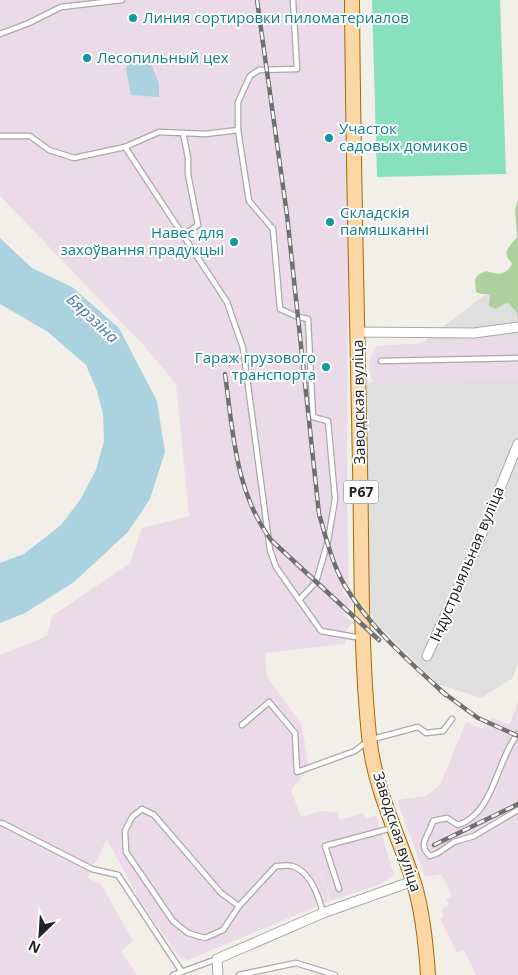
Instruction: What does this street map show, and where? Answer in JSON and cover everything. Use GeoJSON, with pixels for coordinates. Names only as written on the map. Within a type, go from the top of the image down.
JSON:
{"type":"FeatureCollection","features":[{"type":"Feature","properties":{"kind":"main road","name":"Заводская вуліца"},"geometry":{"type":"LineString","coordinates":[[352,0],[353,176],[362,638],[369,740],[385,806],[419,901],[428,975]]}},
{"type":"Feature","properties":{"kind":"street"},"geometry":{"type":"LineString","coordinates":[[357,332],[474,333],[518,327]]}},
{"type":"Feature","properties":{"kind":"street","name":"Індустрыяльная вуліца"},"geometry":{"type":"LineString","coordinates":[[427,656],[475,550],[518,444]]}},
{"type":"Feature","properties":{"kind":"street"},"geometry":{"type":"LineString","coordinates":[[218,975],[217,959],[323,914],[413,881]]}},
{"type":"Feature","properties":{"kind":"lane"},"geometry":{"type":"LineString","coordinates":[[0,34],[29,23],[61,7],[122,0]]}},
{"type":"Feature","properties":{"kind":"lane"},"geometry":{"type":"LineString","coordinates":[[293,0],[297,69],[259,70],[250,76],[238,102],[238,130],[249,201],[273,230],[280,309],[298,317],[308,318],[313,417],[328,420],[335,499],[328,541],[316,582],[299,600]]}},
{"type":"Feature","properties":{"kind":"lane"},"geometry":{"type":"LineString","coordinates":[[0,136],[30,136],[50,150],[74,158],[125,147],[159,132],[206,134],[238,130]]}},
{"type":"Feature","properties":{"kind":"lane"},"geometry":{"type":"LineString","coordinates":[[183,133],[188,158],[188,174],[198,225],[183,235]]}},
{"type":"Feature","properties":{"kind":"lane"},"geometry":{"type":"LineString","coordinates":[[125,147],[227,302],[243,348],[270,550],[276,567],[321,631],[362,638]]}},
{"type":"Feature","properties":{"kind":"lane"},"geometry":{"type":"LineString","coordinates":[[381,361],[518,358]]}},
{"type":"Feature","properties":{"kind":"lane"},"geometry":{"type":"LineString","coordinates":[[242,725],[269,702],[295,733],[297,772],[354,751],[369,740],[418,727],[426,733],[443,732],[452,719]]}},
{"type":"Feature","properties":{"kind":"lane"},"geometry":{"type":"LineString","coordinates":[[518,734],[512,741],[501,770],[482,806],[462,824],[458,825],[447,818],[433,821],[423,844],[424,851],[430,856],[438,853],[454,842],[474,836],[518,810]]}},
{"type":"Feature","properties":{"kind":"lane"},"geometry":{"type":"LineString","coordinates":[[239,906],[220,894],[154,816],[142,810],[132,818],[125,831],[126,852],[173,921],[188,934],[205,938],[223,930],[239,906],[276,866],[292,866],[307,874],[321,904],[323,914]]}},
{"type":"Feature","properties":{"kind":"lane"},"geometry":{"type":"LineString","coordinates":[[2,823],[92,869],[118,875],[182,972]]}},
{"type":"Feature","properties":{"kind":"lane"},"geometry":{"type":"LineString","coordinates":[[339,889],[325,846],[393,828]]}},
{"type":"Feature","properties":{"kind":"lane"},"geometry":{"type":"LineString","coordinates":[[174,975],[217,959]]}},
{"type":"Feature","properties":{"kind":"lane"},"geometry":{"type":"LineString","coordinates":[[239,975],[296,963],[335,975]]}},
{"type":"Feature","properties":{"kind":"shaded area"},"geometry":{"type":"Polygon","coordinates":[[[0,0],[346,0],[347,503],[349,585],[342,591],[353,603],[343,615],[353,622],[346,631],[345,644],[265,653],[267,677],[302,726],[308,763],[307,771],[291,790],[301,817],[321,811],[337,812],[340,820],[363,813],[366,819],[376,815],[394,875],[380,884],[331,901],[315,856],[330,901],[188,960],[180,958],[140,901],[107,839],[88,878],[101,884],[133,941],[121,951],[137,975],[0,975],[0,655],[47,636],[52,616],[130,563],[142,528],[189,516],[176,384],[145,347],[0,196],[0,0]]]}},
{"type":"Feature","properties":{"kind":"shaded area"},"geometry":{"type":"Polygon","coordinates":[[[518,269],[518,663],[513,678],[481,698],[438,684],[373,620],[367,589],[365,387],[518,269]]]}},
{"type":"Feature","properties":{"kind":"shaded area"},"geometry":{"type":"Polygon","coordinates":[[[518,337],[518,381],[376,383],[371,380],[369,365],[371,355],[377,346],[518,337]]]}},
{"type":"Feature","properties":{"kind":"shaded area"},"geometry":{"type":"Polygon","coordinates":[[[518,702],[518,975],[476,975],[464,950],[457,953],[440,919],[444,917],[441,910],[449,905],[446,899],[452,896],[441,874],[425,877],[397,800],[426,796],[440,785],[466,722],[483,729],[492,717],[509,725],[518,702]]]}},
{"type":"Feature","properties":{"kind":"green space"},"geometry":{"type":"Polygon","coordinates":[[[372,0],[500,0],[506,174],[377,177],[372,0]]]}},
{"type":"Feature","properties":{"kind":"green space"},"geometry":{"type":"Polygon","coordinates":[[[518,199],[518,319],[517,313],[508,303],[496,309],[489,306],[490,296],[476,292],[475,280],[478,275],[486,271],[498,274],[504,273],[512,264],[506,253],[517,237],[515,210],[518,199]]]}},
{"type":"Feature","properties":{"kind":"water"},"geometry":{"type":"Polygon","coordinates":[[[149,58],[159,84],[159,97],[131,95],[126,69],[129,60],[149,58]]]}},
{"type":"Feature","properties":{"kind":"water","name":"Бярэзіна"},"geometry":{"type":"Polygon","coordinates":[[[0,238],[32,268],[72,287],[119,328],[157,401],[165,452],[150,499],[128,532],[74,582],[25,613],[0,623],[0,563],[24,554],[61,525],[80,500],[96,470],[104,441],[103,414],[97,391],[86,365],[48,332],[0,304],[0,238]]]}},
{"type":"Feature","properties":{"kind":"railway"},"geometry":{"type":"LineString","coordinates":[[257,0],[287,215],[319,514],[336,569],[355,602],[379,631],[446,695]]}},
{"type":"Feature","properties":{"kind":"railway"},"geometry":{"type":"LineString","coordinates":[[225,374],[238,460],[250,502],[259,521],[271,540],[379,640]]}},
{"type":"Feature","properties":{"kind":"railway"},"geometry":{"type":"LineString","coordinates":[[441,691],[478,718],[518,736]]}},
{"type":"Feature","properties":{"kind":"railway"},"geometry":{"type":"LineString","coordinates":[[434,845],[518,804]]}},
{"type":"Feature","properties":{"kind":"place","name":"Линия сортировки пиломатериалов"},"geometry":{"type":"Point","coordinates":[133,18]}},
{"type":"Feature","properties":{"kind":"place","name":"Лесопильный цех"},"geometry":{"type":"Point","coordinates":[87,58]}},
{"type":"Feature","properties":{"kind":"place","name":"Участок садовых домиков"},"geometry":{"type":"Point","coordinates":[329,138]}},
{"type":"Feature","properties":{"kind":"place","name":"Складскія памяшканні"},"geometry":{"type":"Point","coordinates":[330,222]}},
{"type":"Feature","properties":{"kind":"place","name":"Навес для захоўвання прадукцыі"},"geometry":{"type":"Point","coordinates":[234,242]}},
{"type":"Feature","properties":{"kind":"place","name":"Гараж грузового транспорта"},"geometry":{"type":"Point","coordinates":[326,367]}}]}
